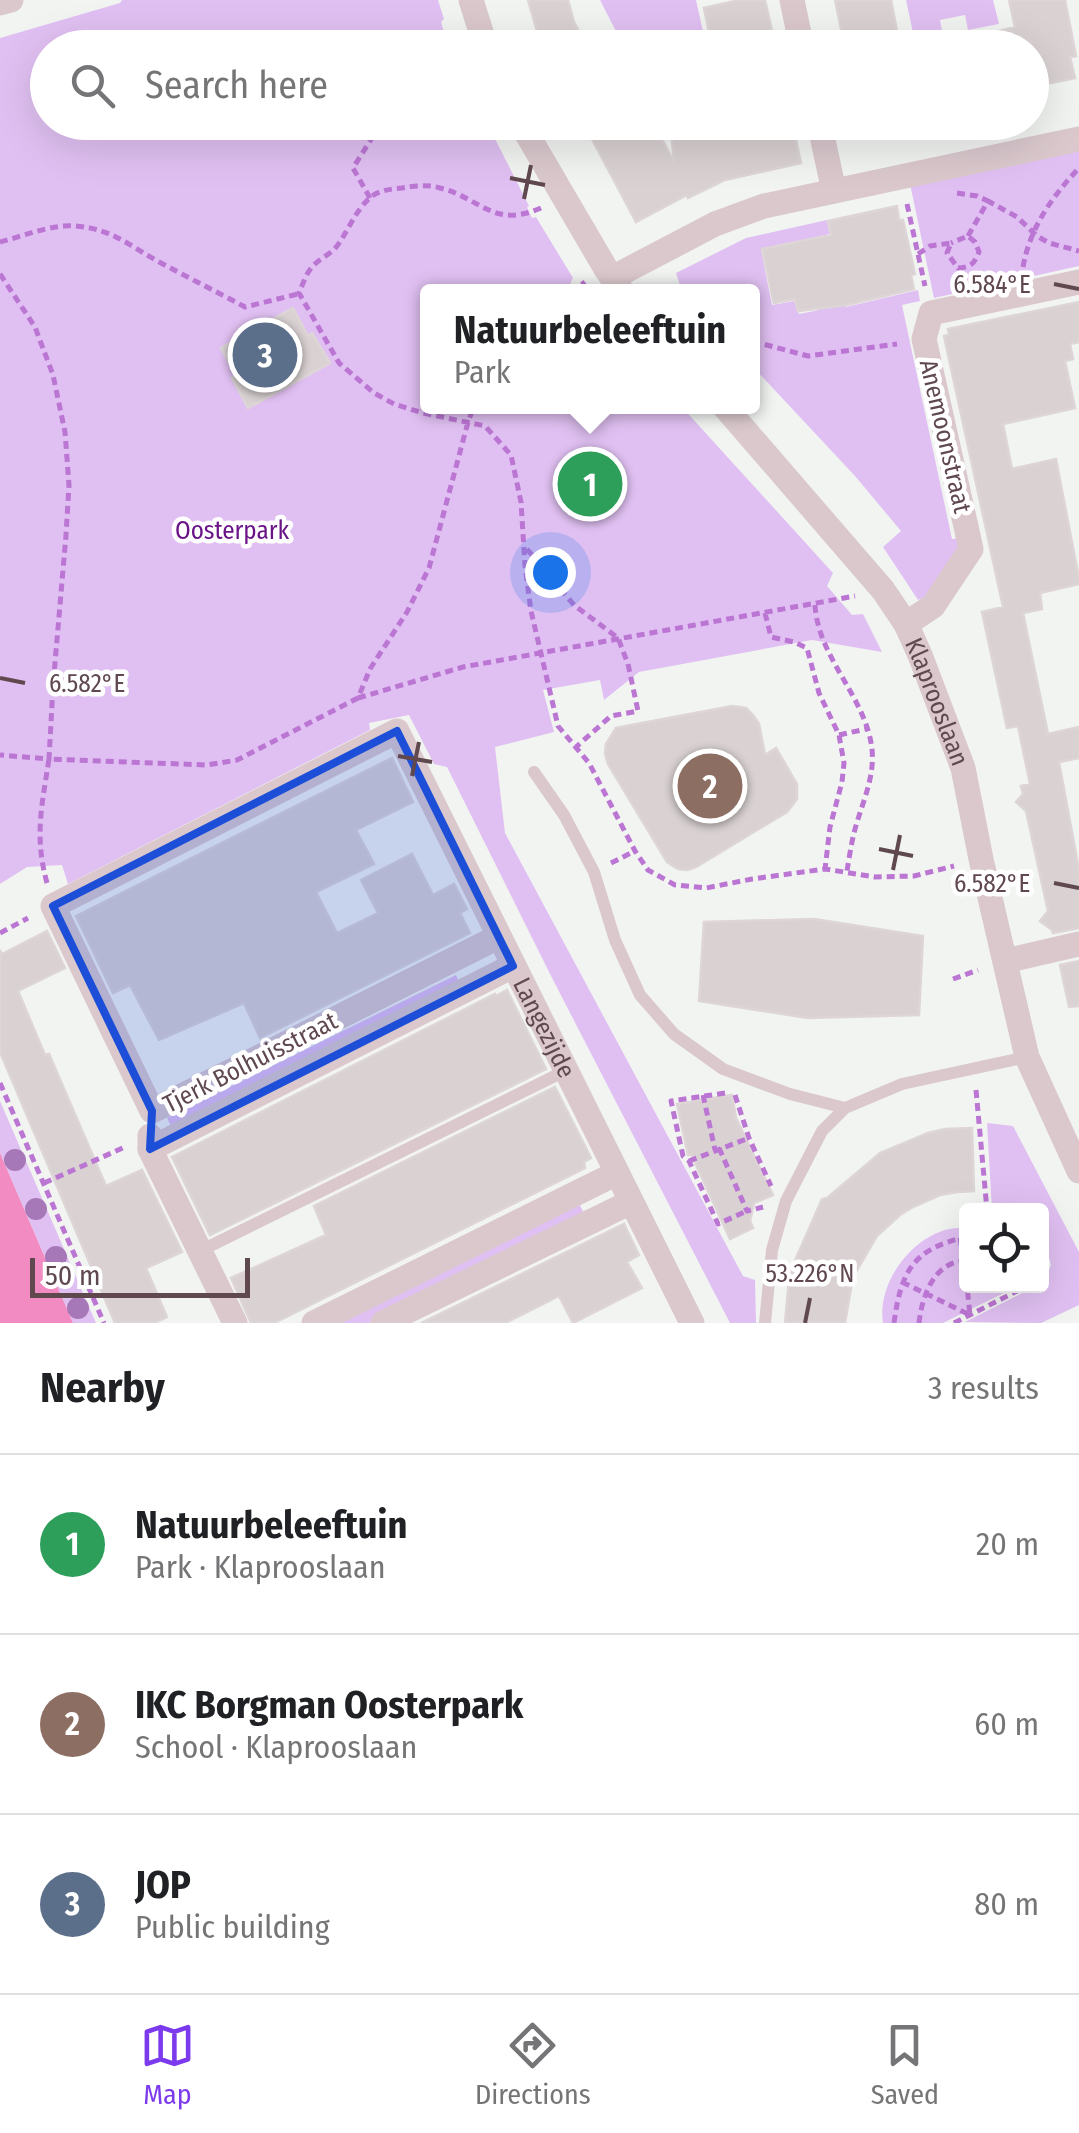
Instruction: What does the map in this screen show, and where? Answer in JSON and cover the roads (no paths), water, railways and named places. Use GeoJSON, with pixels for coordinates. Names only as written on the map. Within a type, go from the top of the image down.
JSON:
{"type":"FeatureCollection","features":[{"type":"Feature","properties":{"kind":"street"},"geometry":{"type":"LineString","coordinates":[[0,4],[12,0]]}},
{"type":"Feature","properties":{"kind":"street"},"geometry":{"type":"LineString","coordinates":[[470,0],[480,30]]}},
{"type":"Feature","properties":{"kind":"street"},"geometry":{"type":"LineString","coordinates":[[792,0],[798,30]]}},
{"type":"Feature","properties":{"kind":"street"},"geometry":{"type":"LineString","coordinates":[[620,284],[715,224],[764,206],[1079,139]]}},
{"type":"Feature","properties":{"kind":"street"},"geometry":{"type":"LineString","coordinates":[[530,140],[617,284]]}},
{"type":"Feature","properties":{"kind":"street"},"geometry":{"type":"LineString","coordinates":[[823,140],[834,192]]}},
{"type":"Feature","properties":{"kind":"street","name":"Anemoonstraat"},"geometry":{"type":"LineString","coordinates":[[906,624],[933,606],[971,549],[924,339],[931,313],[1079,282]]}},
{"type":"Feature","properties":{"kind":"street","name":"Klaprooslaan"},"geometry":{"type":"LineString","coordinates":[[731,414],[883,590],[906,624],[963,768],[1027,1057],[1079,1171]]}},
{"type":"Feature","properties":{"kind":"street","name":"Tjerk Bolhuisstraat"},"geometry":{"type":"LineString","coordinates":[[151,1132],[53,906],[397,731]]}},
{"type":"Feature","properties":{"kind":"street","name":"Langezijde"},"geometry":{"type":"LineString","coordinates":[[397,731],[692,1323]]}},
{"type":"Feature","properties":{"kind":"street","name":"Tjerk Bolhuisstraat"},"geometry":{"type":"LineString","coordinates":[[151,1132],[498,938]]}},
{"type":"Feature","properties":{"kind":"street"},"geometry":{"type":"LineString","coordinates":[[1006,961],[1079,944]]}},
{"type":"Feature","properties":{"kind":"street","name":"Tjerk Bolhuisstraat"},"geometry":{"type":"LineString","coordinates":[[151,1132],[513,966]]}},
{"type":"Feature","properties":{"kind":"street"},"geometry":{"type":"LineString","coordinates":[[151,1132],[235,1323]]}},
{"type":"Feature","properties":{"kind":"street"},"geometry":{"type":"LineString","coordinates":[[314,1323],[617,1174]]}},
{"type":"Feature","properties":{"kind":"street"},"geometry":{"type":"LineString","coordinates":[[384,1323],[631,1202]]}},
{"type":"Feature","properties":{"kind":"lane"},"geometry":{"type":"LineString","coordinates":[[534,772],[564,816],[594,872],[615,940],[640,995],[674,1034],[723,1069],[790,1094],[845,1108]]}},
{"type":"Feature","properties":{"kind":"lane"},"geometry":{"type":"LineString","coordinates":[[765,1323],[772,1250],[782,1202],[822,1130],[845,1108],[902,1084],[1027,1057]]}},
{"type":"Feature","properties":{"kind":"lane"},"geometry":{"type":"LineString","coordinates":[[208,1247],[565,1071]]}},
{"type":"Feature","properties":{"kind":"place","name":"JOP"},"geometry":{"type":"Point","coordinates":[265,355]}},
{"type":"Feature","properties":{"kind":"place","name":"Natuurbeleeftuin"},"geometry":{"type":"Point","coordinates":[590,484]}},
{"type":"Feature","properties":{"kind":"place","name":"IKC Borgman Oosterpark"},"geometry":{"type":"Point","coordinates":[710,786]}},
{"type":"Feature","properties":{"kind":"park label","name":"Oosterpark"},"geometry":{"type":"Point","coordinates":[232,530]}}]}
